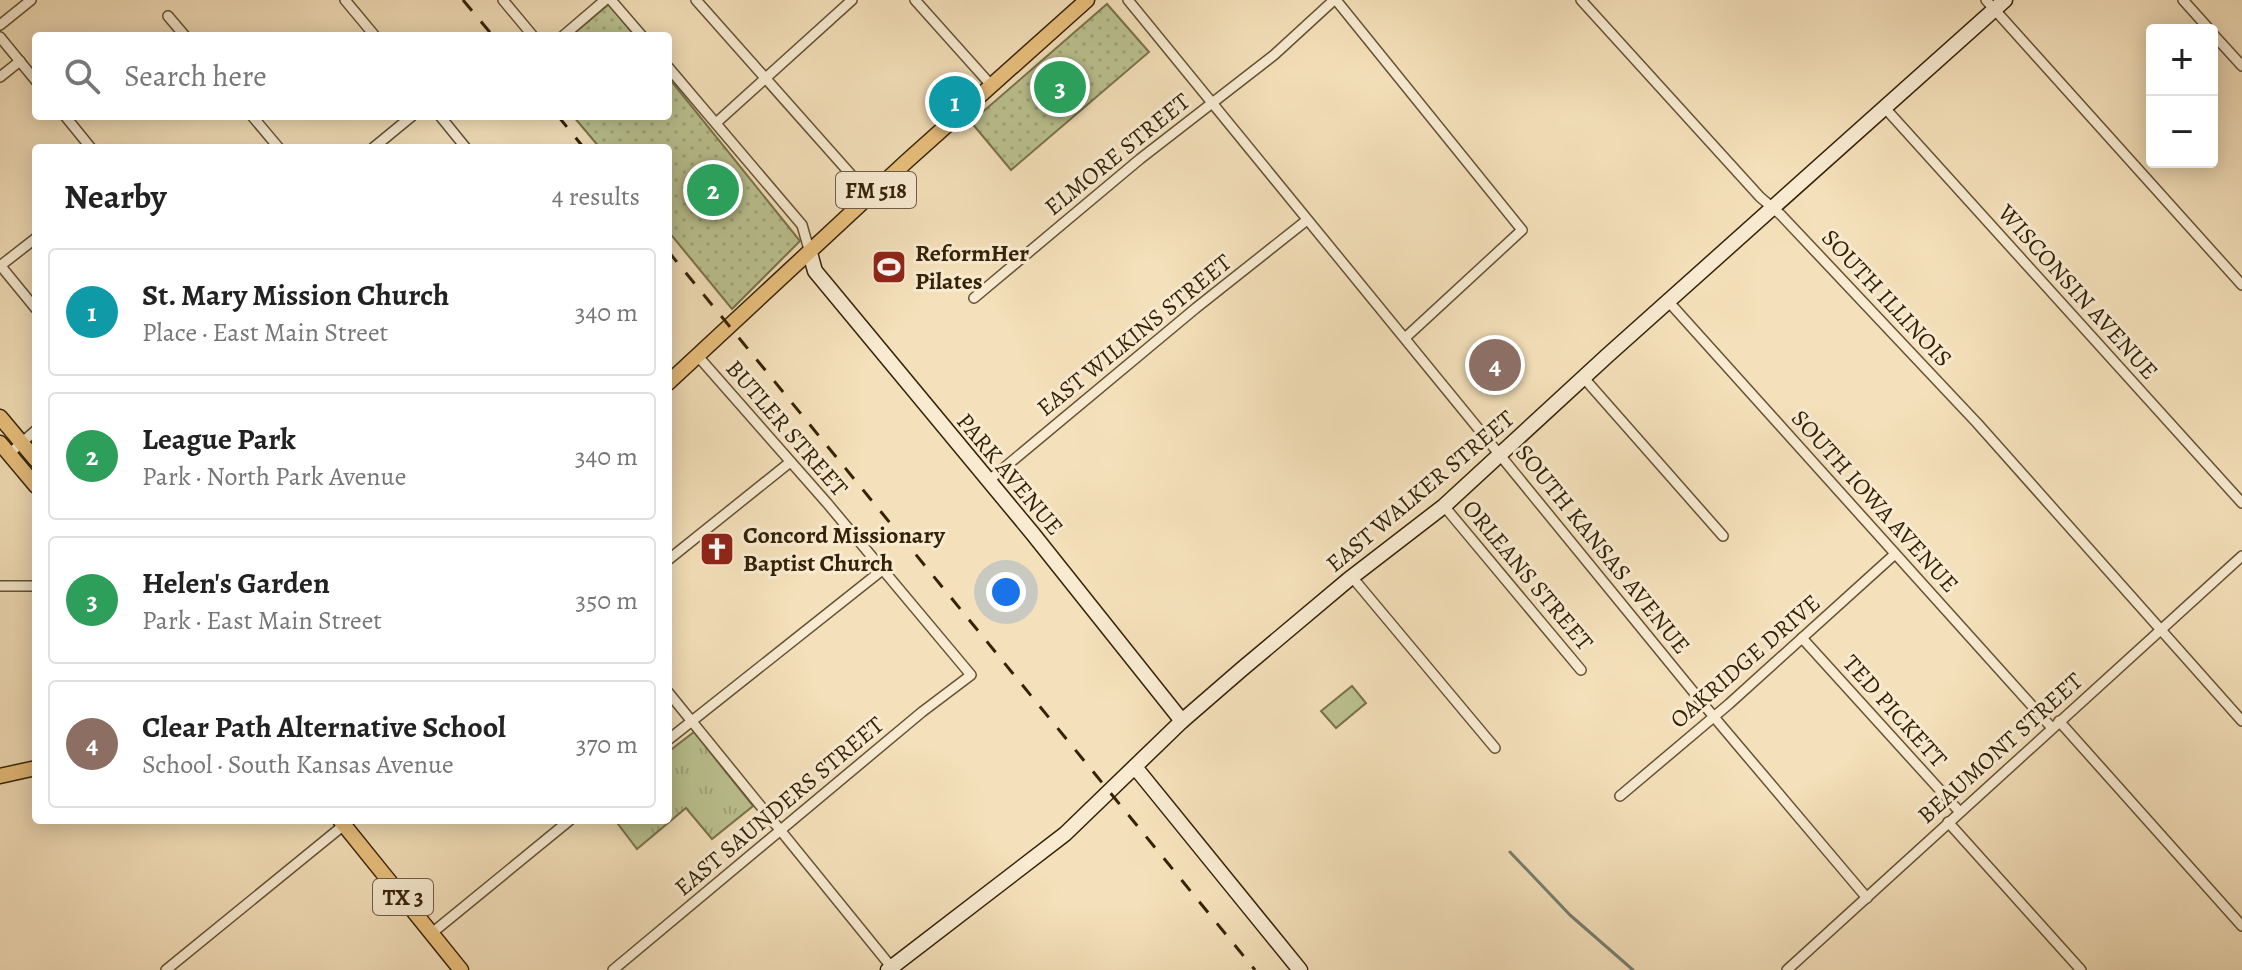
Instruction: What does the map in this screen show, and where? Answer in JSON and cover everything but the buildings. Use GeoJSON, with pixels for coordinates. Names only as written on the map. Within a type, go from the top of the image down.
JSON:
{"type":"FeatureCollection","features":[{"type":"Feature","properties":{"kind":"main road","name":"FM 518"},"geometry":{"type":"LineString","coordinates":[[672,379],[1087,0]]}},
{"type":"Feature","properties":{"kind":"main road"},"geometry":{"type":"LineString","coordinates":[[0,417],[32,455]]}},
{"type":"Feature","properties":{"kind":"main road"},"geometry":{"type":"LineString","coordinates":[[4,448],[32,481]]}},
{"type":"Feature","properties":{"kind":"main road"},"geometry":{"type":"LineString","coordinates":[[0,776],[32,769]]}},
{"type":"Feature","properties":{"kind":"main road","name":"TX 3"},"geometry":{"type":"LineString","coordinates":[[347,824],[461,970]]}},
{"type":"Feature","properties":{"kind":"street"},"geometry":{"type":"LineString","coordinates":[[0,25],[31,0]]}},
{"type":"Feature","properties":{"kind":"street"},"geometry":{"type":"LineString","coordinates":[[345,0],[372,32]]}},
{"type":"Feature","properties":{"kind":"street"},"geometry":{"type":"LineString","coordinates":[[503,0],[530,32]]}},
{"type":"Feature","properties":{"kind":"street"},"geometry":{"type":"LineString","coordinates":[[568,32],[605,0]]}},
{"type":"Feature","properties":{"kind":"street"},"geometry":{"type":"LineString","coordinates":[[611,0],[639,32]]}},
{"type":"Feature","properties":{"kind":"street"},"geometry":{"type":"LineString","coordinates":[[696,0],[870,196]]}},
{"type":"Feature","properties":{"kind":"street"},"geometry":{"type":"LineString","coordinates":[[716,123],[852,0]]}},
{"type":"Feature","properties":{"kind":"street"},"geometry":{"type":"LineString","coordinates":[[915,0],[991,85]]}},
{"type":"Feature","properties":{"kind":"street","name":"SOUTH KANSAS AVENUE"},"geometry":{"type":"LineString","coordinates":[[1128,0],[1714,717],[1867,898]]}},
{"type":"Feature","properties":{"kind":"street"},"geometry":{"type":"LineString","coordinates":[[1335,0],[1522,230],[1405,338]]}},
{"type":"Feature","properties":{"kind":"street","name":"ELMORE STREET"},"geometry":{"type":"LineString","coordinates":[[974,298],[1274,55],[1335,0]]}},
{"type":"Feature","properties":{"kind":"street","name":"SOUTH ILLINOIS"},"geometry":{"type":"LineString","coordinates":[[1581,0],[1772,209],[1977,423],[2242,720]]}},
{"type":"Feature","properties":{"kind":"street"},"geometry":{"type":"LineString","coordinates":[[2183,0],[2205,24]]}},
{"type":"Feature","properties":{"kind":"street"},"geometry":{"type":"LineString","coordinates":[[1995,3],[2242,285]]}},
{"type":"Feature","properties":{"kind":"street","name":"EAST WALKER STREET"},"geometry":{"type":"LineString","coordinates":[[891,969],[1065,834],[1182,721],[1352,577],[1444,506],[1583,377],[1885,108],[1995,3]]}},
{"type":"Feature","properties":{"kind":"street"},"geometry":{"type":"LineString","coordinates":[[168,16],[182,32]]}},
{"type":"Feature","properties":{"kind":"street"},"geometry":{"type":"LineString","coordinates":[[0,37],[32,76]]}},
{"type":"Feature","properties":{"kind":"street"},"geometry":{"type":"LineString","coordinates":[[2218,39],[2242,66]]}},
{"type":"Feature","properties":{"kind":"street"},"geometry":{"type":"LineString","coordinates":[[0,77],[20,61]]}},
{"type":"Feature","properties":{"kind":"street"},"geometry":{"type":"LineString","coordinates":[[672,72],[802,225],[810,253]]}},
{"type":"Feature","properties":{"kind":"street","name":"WISCONSIN AVENUE"},"geometry":{"type":"LineString","coordinates":[[1885,108],[2242,503]]}},
{"type":"Feature","properties":{"kind":"street"},"geometry":{"type":"LineString","coordinates":[[68,120],[88,144]]}},
{"type":"Feature","properties":{"kind":"street"},"geometry":{"type":"LineString","coordinates":[[255,120],[276,144]]}},
{"type":"Feature","properties":{"kind":"street"},"geometry":{"type":"LineString","coordinates":[[378,144],[407,120]]}},
{"type":"Feature","properties":{"kind":"street"},"geometry":{"type":"LineString","coordinates":[[443,120],[463,144]]}},
{"type":"Feature","properties":{"kind":"street","name":"EAST WILKINS STREET"},"geometry":{"type":"LineString","coordinates":[[987,482],[1307,220]]}},
{"type":"Feature","properties":{"kind":"street"},"geometry":{"type":"LineString","coordinates":[[32,241],[0,266],[32,304]]}},
{"type":"Feature","properties":{"kind":"street","name":"PARK AVENUE"},"geometry":{"type":"LineString","coordinates":[[810,253],[815,271],[1033,534],[1182,721]]}},
{"type":"Feature","properties":{"kind":"street","name":"SOUTH IOWA AVENUE"},"geometry":{"type":"LineString","coordinates":[[1668,301],[1895,554],[2242,926]]}},
{"type":"Feature","properties":{"kind":"street","name":"BUTLER STREET"},"geometry":{"type":"LineString","coordinates":[[696,354],[827,503],[971,675]]}},
{"type":"Feature","properties":{"kind":"street"},"geometry":{"type":"LineString","coordinates":[[1583,377],[1723,536]]}},
{"type":"Feature","properties":{"kind":"street"},"geometry":{"type":"LineString","coordinates":[[4,448],[21,443],[32,433]]}},
{"type":"Feature","properties":{"kind":"street"},"geometry":{"type":"LineString","coordinates":[[672,556],[789,463]]}},
{"type":"Feature","properties":{"kind":"street","name":"ORLEANS STREET"},"geometry":{"type":"LineString","coordinates":[[1444,506],[1581,670]]}},
{"type":"Feature","properties":{"kind":"street","name":"OAKRIDGE DRIVE"},"geometry":{"type":"LineString","coordinates":[[1620,796],[1714,717],[1895,554]]}},
{"type":"Feature","properties":{"kind":"street","name":"BEAUMONT STREET"},"geometry":{"type":"LineString","coordinates":[[1787,970],[2242,556]]}},
{"type":"Feature","properties":{"kind":"street"},"geometry":{"type":"LineString","coordinates":[[672,737],[881,571]]}},
{"type":"Feature","properties":{"kind":"street"},"geometry":{"type":"LineString","coordinates":[[1352,577],[1495,748]]}},
{"type":"Feature","properties":{"kind":"street"},"geometry":{"type":"LineString","coordinates":[[0,586],[32,586]]}},
{"type":"Feature","properties":{"kind":"street","name":"TED PICKETT"},"geometry":{"type":"LineString","coordinates":[[1802,638],[1959,811]]}},
{"type":"Feature","properties":{"kind":"street","name":"EAST SAUNDERS STREET"},"geometry":{"type":"LineString","coordinates":[[613,970],[971,675]]}},
{"type":"Feature","properties":{"kind":"street"},"geometry":{"type":"LineString","coordinates":[[672,697],[891,969]]}},
{"type":"Feature","properties":{"kind":"street"},"geometry":{"type":"LineString","coordinates":[[1135,767],[1300,970]]}},
{"type":"Feature","properties":{"kind":"street"},"geometry":{"type":"LineString","coordinates":[[1948,822],[2081,970]]}},
{"type":"Feature","properties":{"kind":"street"},"geometry":{"type":"LineString","coordinates":[[166,970],[343,824]]}},
{"type":"Feature","properties":{"kind":"street"},"geometry":{"type":"LineString","coordinates":[[432,933],[565,824]]}},
{"type":"Feature","properties":{"kind":"green space"},"geometry":{"type":"Polygon","coordinates":[[[609,4],[632,32],[576,32],[609,4]]]}},
{"type":"Feature","properties":{"kind":"green space"},"geometry":{"type":"Polygon","coordinates":[[[1107,4],[1149,52],[1011,170],[971,122],[1107,4]]]}},
{"type":"Feature","properties":{"kind":"green space"},"geometry":{"type":"Polygon","coordinates":[[[672,82],[800,241],[732,309],[672,236],[672,144],[597,144],[576,120],[672,120],[672,82]]]}},
{"type":"Feature","properties":{"kind":"green space"},"geometry":{"type":"Polygon","coordinates":[[[1352,686],[1366,703],[1336,728],[1321,711],[1352,686]]]}},
{"type":"Feature","properties":{"kind":"green space"},"geometry":{"type":"Polygon","coordinates":[[[694,732],[753,806],[712,839],[686,808],[672,820],[672,749],[694,732]]]}},
{"type":"Feature","properties":{"kind":"green space"},"geometry":{"type":"Polygon","coordinates":[[[618,824],[667,824],[637,849],[618,824]]]}},
{"type":"Feature","properties":{"kind":"waterway"},"geometry":{"type":"LineString","coordinates":[[1510,852],[1570,915],[1633,970]]}},
{"type":"Feature","properties":{"kind":"railway"},"geometry":{"type":"LineString","coordinates":[[463,0],[490,32]]}},
{"type":"Feature","properties":{"kind":"railway"},"geometry":{"type":"LineString","coordinates":[[561,120],[581,144]]}},
{"type":"Feature","properties":{"kind":"railway"},"geometry":{"type":"LineString","coordinates":[[672,256],[1255,970]]}},
{"type":"Feature","properties":{"kind":"place","name":"Helen's Garden"},"geometry":{"type":"Point","coordinates":[1060,87]}},
{"type":"Feature","properties":{"kind":"place","name":"St. Mary Mission Church"},"geometry":{"type":"Point","coordinates":[955,102]}},
{"type":"Feature","properties":{"kind":"place","name":"League Park"},"geometry":{"type":"Point","coordinates":[713,190]}},
{"type":"Feature","properties":{"kind":"place","name":"ReformHer Pilates"},"geometry":{"type":"Point","coordinates":[889,267]}},
{"type":"Feature","properties":{"kind":"place","name":"Clear Path Alternative School"},"geometry":{"type":"Point","coordinates":[1495,365]}},
{"type":"Feature","properties":{"kind":"place","name":"Concord Missionary Baptist Church"},"geometry":{"type":"Point","coordinates":[717,549]}}]}
